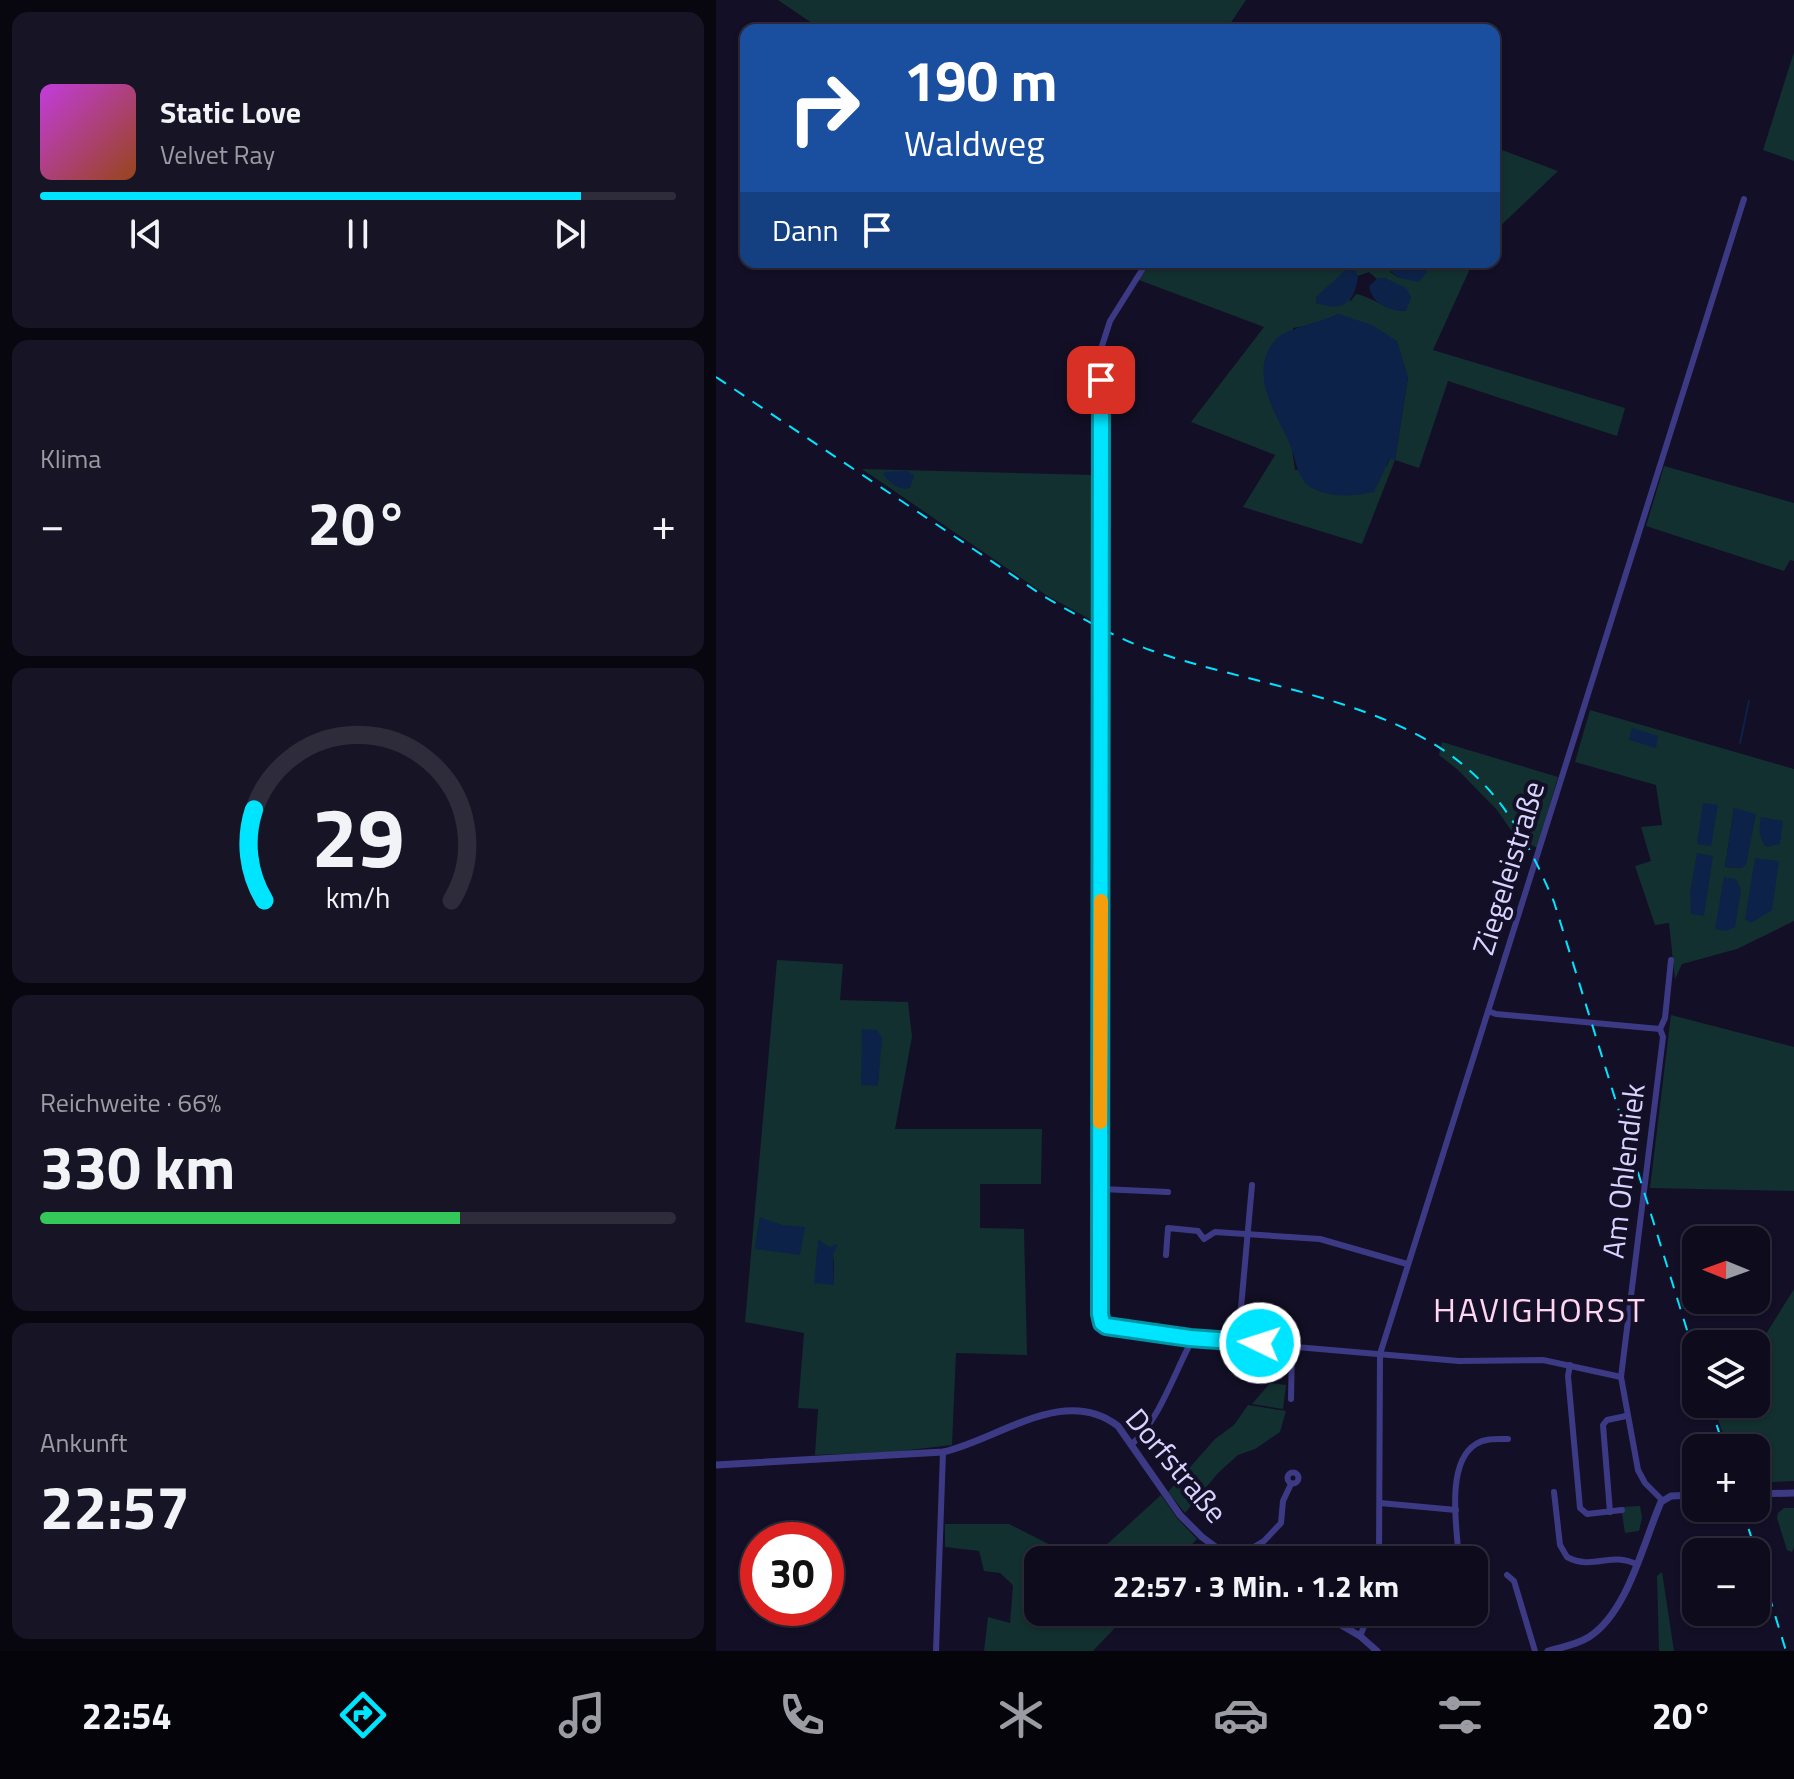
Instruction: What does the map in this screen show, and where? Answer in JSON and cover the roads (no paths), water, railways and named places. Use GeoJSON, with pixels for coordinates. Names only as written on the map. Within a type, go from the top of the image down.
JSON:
{"type":"FeatureCollection","features":[{"type":"Feature","properties":{"kind":"street","name":"Ziegeleistraße"},"geometry":{"type":"LineString","coordinates":[[1379,1546],[1380,1354],[1744,199]]}},
{"type":"Feature","properties":{"kind":"street"},"geometry":{"type":"LineString","coordinates":[[1143,268],[1110,321],[1101,349],[1102,1323],[1190,1338],[1459,1361],[1543,1360],[1621,1377]]}},
{"type":"Feature","properties":{"kind":"street","name":"Am Ohlendiek"},"geometry":{"type":"LineString","coordinates":[[1662,1500],[1640,1475],[1626,1416],[1621,1377],[1663,1037],[1660,1029],[1665,1018],[1671,960]]}},
{"type":"Feature","properties":{"kind":"street"},"geometry":{"type":"LineString","coordinates":[[1488,1011],[1660,1029]]}},
{"type":"Feature","properties":{"kind":"street"},"geometry":{"type":"LineString","coordinates":[[1238,1341],[1252,1185]]}},
{"type":"Feature","properties":{"kind":"street"},"geometry":{"type":"LineString","coordinates":[[1101,1189],[1168,1192]]}},
{"type":"Feature","properties":{"kind":"street"},"geometry":{"type":"LineString","coordinates":[[1166,1255],[1168,1228],[1198,1231],[1204,1239],[1215,1232],[1320,1239],[1407,1264]]}},
{"type":"Feature","properties":{"kind":"street"},"geometry":{"type":"LineString","coordinates":[[1132,1444],[1155,1412],[1188,1348],[1190,1338]]}},
{"type":"Feature","properties":{"kind":"street"},"geometry":{"type":"LineString","coordinates":[[1291,1399],[1292,1346]]}},
{"type":"Feature","properties":{"kind":"street"},"geometry":{"type":"LineString","coordinates":[[1570,1365],[1568,1376],[1580,1508],[1587,1514],[1622,1510]]}},
{"type":"Feature","properties":{"kind":"street","name":"Dorfstraße"},"geometry":{"type":"LineString","coordinates":[[716,1465],[943,1452],[978,1442],[1041,1416],[1066,1410],[1086,1412],[1109,1420],[1121,1429],[1180,1515],[1215,1546]]}},
{"type":"Feature","properties":{"kind":"street"},"geometry":{"type":"LineString","coordinates":[[1610,1512],[1603,1425],[1607,1420],[1626,1416]]}},
{"type":"Feature","properties":{"kind":"street"},"geometry":{"type":"LineString","coordinates":[[1458,1546],[1457,1472],[1463,1456],[1475,1445],[1487,1440],[1508,1439]]}},
{"type":"Feature","properties":{"kind":"street"},"geometry":{"type":"LineString","coordinates":[[936,1651],[943,1452]]}},
{"type":"Feature","properties":{"kind":"street","name":"Dorfstraße"},"geometry":{"type":"LineString","coordinates":[[1256,1546],[1281,1523],[1283,1501],[1291,1484]]}},
{"type":"Feature","properties":{"kind":"street"},"geometry":{"type":"LineString","coordinates":[[1554,1492],[1560,1545],[1567,1557],[1587,1564],[1618,1558],[1636,1564]]}},
{"type":"Feature","properties":{"kind":"street"},"geometry":{"type":"LineString","coordinates":[[1770,1494],[1794,1493]]}},
{"type":"Feature","properties":{"kind":"street"},"geometry":{"type":"LineString","coordinates":[[1548,1651],[1581,1641],[1604,1625],[1620,1602],[1662,1500],[1682,1496]]}},
{"type":"Feature","properties":{"kind":"street"},"geometry":{"type":"LineString","coordinates":[[1380,1503],[1456,1510]]}},
{"type":"Feature","properties":{"kind":"street"},"geometry":{"type":"LineString","coordinates":[[1507,1575],[1514,1581],[1535,1651]]}},
{"type":"Feature","properties":{"kind":"street"},"geometry":{"type":"LineString","coordinates":[[1343,1626],[1377,1651]]}},
{"type":"Feature","properties":{"kind":"street"},"geometry":{"type":"LineString","coordinates":[[1360,1636],[1364,1626]]}},
{"type":"Feature","properties":{"kind":"water"},"geometry":{"type":"Polygon","coordinates":[[[1348,268],[1353,268],[1358,276],[1351,299],[1340,306],[1316,303],[1316,297],[1348,268]]]}},
{"type":"Feature","properties":{"kind":"water"},"geometry":{"type":"Polygon","coordinates":[[[1390,268],[1426,268],[1419,282],[1399,278],[1390,268]]]}},
{"type":"Feature","properties":{"kind":"water"},"geometry":{"type":"Polygon","coordinates":[[[1385,278],[1406,288],[1411,297],[1406,311],[1387,308],[1374,298],[1369,286],[1377,279],[1385,278]]]}},
{"type":"Feature","properties":{"kind":"water"},"geometry":{"type":"Polygon","coordinates":[[[1339,314],[1372,325],[1397,341],[1408,377],[1395,460],[1390,458],[1374,492],[1336,495],[1314,489],[1304,481],[1272,407],[1264,379],[1267,352],[1276,339],[1339,314]]]}},
{"type":"Feature","properties":{"kind":"water"},"geometry":{"type":"Polygon","coordinates":[[[907,471],[914,475],[910,488],[906,489],[898,487],[883,475],[885,472],[907,471]]]}},
{"type":"Feature","properties":{"kind":"water"},"geometry":{"type":"Polygon","coordinates":[[[1632,728],[1658,736],[1656,748],[1629,740],[1632,728]]]}},
{"type":"Feature","properties":{"kind":"water"},"geometry":{"type":"Polygon","coordinates":[[[1703,803],[1718,805],[1711,846],[1697,844],[1703,803]]]}},
{"type":"Feature","properties":{"kind":"water"},"geometry":{"type":"Polygon","coordinates":[[[1734,808],[1756,814],[1746,865],[1742,868],[1725,867],[1734,808]]]}},
{"type":"Feature","properties":{"kind":"water"},"geometry":{"type":"Polygon","coordinates":[[[1761,817],[1783,821],[1780,844],[1766,847],[1760,832],[1761,817]]]}},
{"type":"Feature","properties":{"kind":"water"},"geometry":{"type":"Polygon","coordinates":[[[1697,853],[1713,856],[1704,916],[1691,914],[1690,892],[1697,853]]]}},
{"type":"Feature","properties":{"kind":"water"},"geometry":{"type":"Polygon","coordinates":[[[1755,858],[1779,861],[1772,910],[1751,923],[1745,919],[1755,858]]]}},
{"type":"Feature","properties":{"kind":"water"},"geometry":{"type":"Polygon","coordinates":[[[1724,877],[1736,879],[1741,890],[1735,927],[1726,931],[1715,929],[1724,877]]]}},
{"type":"Feature","properties":{"kind":"water"},"geometry":{"type":"Polygon","coordinates":[[[862,1029],[877,1030],[882,1038],[878,1086],[861,1085],[862,1029]]]}},
{"type":"Feature","properties":{"kind":"water"},"geometry":{"type":"Polygon","coordinates":[[[760,1217],[781,1225],[805,1227],[800,1255],[755,1249],[760,1217]]]}},
{"type":"Feature","properties":{"kind":"water"},"geometry":{"type":"Polygon","coordinates":[[[818,1240],[829,1247],[838,1244],[833,1254],[834,1285],[814,1283],[818,1240]]]}},
{"type":"Feature","properties":{"kind":"waterway"},"geometry":{"type":"LineString","coordinates":[[1740,743],[1749,701]]}},
{"type":"Feature","properties":{"kind":"railway"},"geometry":{"type":"LineString","coordinates":[[716,377],[1045,597],[1098,627],[1153,651],[1319,697],[1401,727],[1437,746],[1484,784],[1519,831],[1554,902],[1687,1330]]}},
{"type":"Feature","properties":{"kind":"railway"},"geometry":{"type":"LineString","coordinates":[[1714,1418],[1720,1434]]}},
{"type":"Feature","properties":{"kind":"railway"},"geometry":{"type":"LineString","coordinates":[[1746,1522],[1752,1538]]}},
{"type":"Feature","properties":{"kind":"railway"},"geometry":{"type":"LineString","coordinates":[[1770,1599],[1786,1651]]}},
{"type":"Feature","properties":{"kind":"district","name":"HAVIGHORST"},"geometry":{"type":"Point","coordinates":[1540,1310]}}]}
